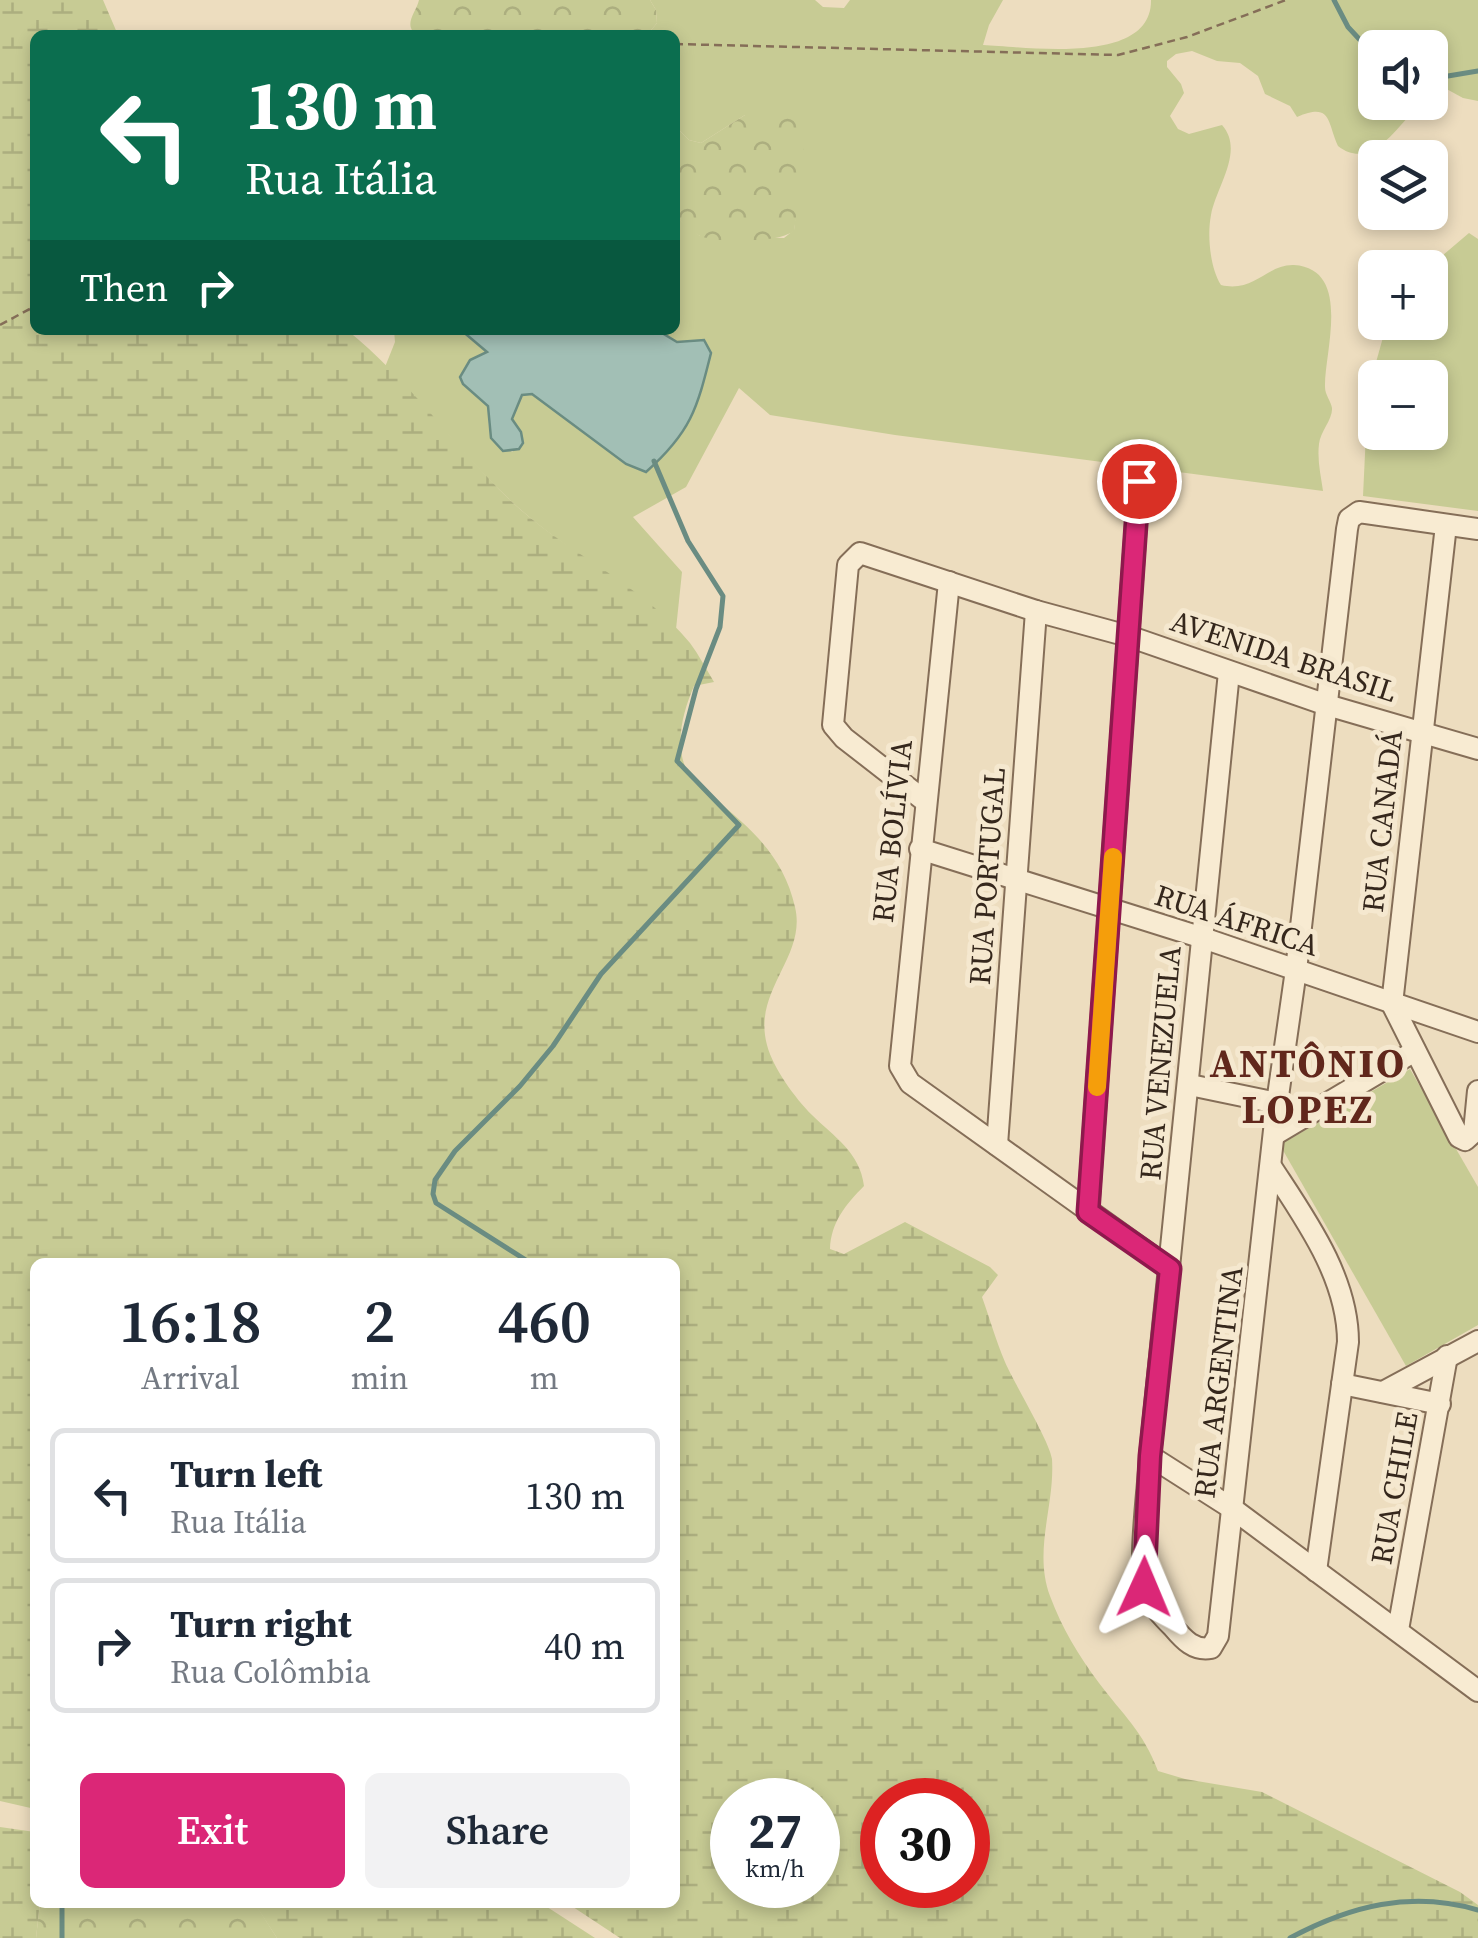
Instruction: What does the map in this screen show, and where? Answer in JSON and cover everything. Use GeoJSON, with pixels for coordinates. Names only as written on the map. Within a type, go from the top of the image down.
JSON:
{"type":"FeatureCollection","features":[{"type":"Feature","properties":{"kind":"street"},"geometry":{"type":"LineString","coordinates":[[1088,1212],[1139,481]]}},
{"type":"Feature","properties":{"kind":"street","name":"RUA ARGENTINA"},"geometry":{"type":"LineString","coordinates":[[1218,1636],[1349,519],[1359,512],[1446,525]]}},
{"type":"Feature","properties":{"kind":"street"},"geometry":{"type":"LineString","coordinates":[[1446,525],[1478,530]]}},
{"type":"Feature","properties":{"kind":"street","name":"RUA CANADÁ"},"geometry":{"type":"LineString","coordinates":[[1392,1004],[1446,525]]}},
{"type":"Feature","properties":{"kind":"street","name":"AVENIDA BRASIL"},"geometry":{"type":"LineString","coordinates":[[925,801],[844,738],[834,725],[848,565],[865,552],[1327,705],[1478,749]]}},
{"type":"Feature","properties":{"kind":"street","name":"RUA BOLÍVIA"},"geometry":{"type":"LineString","coordinates":[[949,582],[899,1058],[902,1073],[910,1083],[997,1145]]}},
{"type":"Feature","properties":{"kind":"street","name":"RUA PORTUGAL"},"geometry":{"type":"LineString","coordinates":[[997,1145],[1036,611]]}},
{"type":"Feature","properties":{"kind":"street","name":"RUA VENEZUELA"},"geometry":{"type":"LineString","coordinates":[[1218,1636],[1211,1648],[1192,1646],[1148,1598],[1143,1574],[1150,1456],[1229,672]]}},
{"type":"Feature","properties":{"kind":"street","name":"RUA ÁFRICA"},"geometry":{"type":"LineString","coordinates":[[920,849],[1202,938],[1478,1032]]}},
{"type":"Feature","properties":{"kind":"street"},"geometry":{"type":"LineString","coordinates":[[1392,1004],[1459,1136],[1468,1140],[1472,1136],[1478,1091]]}},
{"type":"Feature","properties":{"kind":"street"},"geometry":{"type":"LineString","coordinates":[[1274,1135],[1415,1051]]}},
{"type":"Feature","properties":{"kind":"street"},"geometry":{"type":"LineString","coordinates":[[1190,1085],[1278,1103]]}},
{"type":"Feature","properties":{"kind":"street"},"geometry":{"type":"LineString","coordinates":[[997,1145],[1170,1269]]}},
{"type":"Feature","properties":{"kind":"street"},"geometry":{"type":"LineString","coordinates":[[1272,1168],[1306,1220],[1345,1304],[1348,1342],[1316,1571]]}},
{"type":"Feature","properties":{"kind":"street"},"geometry":{"type":"LineString","coordinates":[[1384,1392],[1478,1341]]}},
{"type":"Feature","properties":{"kind":"street","name":"RUA CHILE"},"geometry":{"type":"LineString","coordinates":[[1398,1630],[1446,1356]]}},
{"type":"Feature","properties":{"kind":"street"},"geometry":{"type":"LineString","coordinates":[[1342,1384],[1440,1404]]}},
{"type":"Feature","properties":{"kind":"street"},"geometry":{"type":"LineString","coordinates":[[1150,1456],[1233,1509],[1478,1691]]}},
{"type":"Feature","properties":{"kind":"path"},"geometry":{"type":"LineString","coordinates":[[680,44],[1118,55],[1188,37],[1286,0]]}},
{"type":"Feature","properties":{"kind":"path"},"geometry":{"type":"LineString","coordinates":[[0,325],[30,309]]}},
{"type":"Feature","properties":{"kind":"green space"},"geometry":{"type":"Polygon","coordinates":[[[0,0],[103,0],[116,30],[30,30],[30,335],[353,335],[391,370],[511,501],[650,603],[690,643],[714,682],[694,686],[686,707],[681,752],[688,774],[765,846],[783,874],[795,907],[794,942],[767,1007],[767,1045],[792,1091],[845,1146],[862,1174],[864,1186],[841,1214],[830,1249],[844,1254],[905,1222],[998,1275],[982,1297],[1005,1362],[1052,1459],[1044,1545],[1050,1596],[1077,1652],[1139,1734],[1158,1771],[1262,1792],[1460,1892],[1478,1905],[1478,1938],[620,1938],[575,1908],[680,1908],[680,1258],[30,1258],[30,1808],[0,1801],[0,0]]]}},
{"type":"Feature","properties":{"kind":"green space"},"geometry":{"type":"Polygon","coordinates":[[[419,0],[650,0],[657,23],[651,30],[412,30],[410,23],[419,0]]]}},
{"type":"Feature","properties":{"kind":"green space"},"geometry":{"type":"Polygon","coordinates":[[[650,0],[815,0],[823,7],[844,8],[850,0],[1003,0],[983,45],[1056,49],[1110,44],[1131,35],[1146,21],[1151,0],[1478,0],[1478,101],[1448,90],[1448,30],[1358,30],[1358,120],[1405,120],[1386,140],[1358,140],[1358,153],[1338,146],[1322,113],[1297,117],[1290,106],[1265,94],[1258,76],[1240,63],[1217,61],[1192,51],[1176,54],[1167,61],[1184,93],[1170,116],[1178,129],[1189,134],[1222,125],[1231,146],[1209,232],[1212,261],[1221,285],[1243,285],[1294,265],[1312,270],[1324,281],[1331,315],[1325,387],[1332,408],[1319,444],[1323,491],[770,415],[739,388],[686,487],[633,517],[682,572],[676,629],[512,502],[385,367],[394,335],[467,335],[488,353],[463,384],[488,406],[489,429],[512,452],[523,443],[521,432],[511,419],[522,394],[533,394],[646,472],[672,445],[696,404],[711,353],[698,340],[677,342],[665,335],[680,335],[680,220],[700,236],[784,238],[794,230],[797,205],[745,115],[701,143],[689,140],[680,131],[680,30],[651,30],[657,23],[650,0]]]}},
{"type":"Feature","properties":{"kind":"green space"},"geometry":{"type":"Polygon","coordinates":[[[770,109],[786,114],[802,133],[802,176],[794,231],[748,241],[700,236],[680,220],[680,131],[689,140],[701,143],[745,115],[770,109]]]}},
{"type":"Feature","properties":{"kind":"green space"},"geometry":{"type":"Polygon","coordinates":[[[1469,233],[1478,239],[1478,511],[1363,496],[1365,450],[1448,450],[1448,360],[1377,360],[1382,340],[1448,340],[1448,251],[1469,233]]]}},
{"type":"Feature","properties":{"kind":"green space"},"geometry":{"type":"Polygon","coordinates":[[[1410,1069],[1478,1187],[1478,1325],[1406,1366],[1280,1145],[1410,1069]]]}},
{"type":"Feature","properties":{"kind":"green space"},"geometry":{"type":"Polygon","coordinates":[[[0,1827],[30,1831],[30,1908],[39,1908],[36,1938],[0,1938],[0,1827]]]}},
{"type":"Feature","properties":{"kind":"green space"},"geometry":{"type":"Polygon","coordinates":[[[39,1908],[258,1908],[277,1938],[36,1938],[39,1908]]]}},
{"type":"Feature","properties":{"kind":"green space"},"geometry":{"type":"Polygon","coordinates":[[[257,1908],[549,1908],[595,1938],[277,1938],[257,1908]]]}},
{"type":"Feature","properties":{"kind":"water"},"geometry":{"type":"Polygon","coordinates":[[[467,335],[665,335],[677,342],[704,340],[711,353],[683,432],[646,472],[626,464],[532,394],[522,395],[512,419],[523,443],[519,449],[503,451],[491,438],[488,406],[460,377],[470,360],[487,352],[467,335]]]}},
{"type":"Feature","properties":{"kind":"waterway"},"geometry":{"type":"LineString","coordinates":[[1334,0],[1358,38]]}},
{"type":"Feature","properties":{"kind":"waterway"},"geometry":{"type":"LineString","coordinates":[[1448,76],[1478,71]]}},
{"type":"Feature","properties":{"kind":"waterway"},"geometry":{"type":"LineString","coordinates":[[523,1258],[436,1203],[435,1180],[455,1151],[520,1086],[553,1046],[601,974],[739,825],[677,761],[696,689],[720,627],[723,596],[688,541],[654,461]]}},
{"type":"Feature","properties":{"kind":"waterway"},"geometry":{"type":"LineString","coordinates":[[1290,1938],[1335,1917],[1381,1904],[1429,1901],[1478,1910]]}},
{"type":"Feature","properties":{"kind":"waterway"},"geometry":{"type":"LineString","coordinates":[[62,1908],[62,1938]]}},
{"type":"Feature","properties":{"kind":"slow traffic"},"geometry":{"type":"LineString","coordinates":[[1097,1087],[1113,857]]}},
{"type":"Feature","properties":{"kind":"district","name":"ANTÔNIO LOPEZ"},"geometry":{"type":"Point","coordinates":[1308,1086]}},
{"type":"Feature","properties":{"kind":"route"},"geometry":{"type":"LineString","coordinates":[[1139,481],[1088,1212],[1170,1269],[1150,1456],[1144,1587]]}}]}
